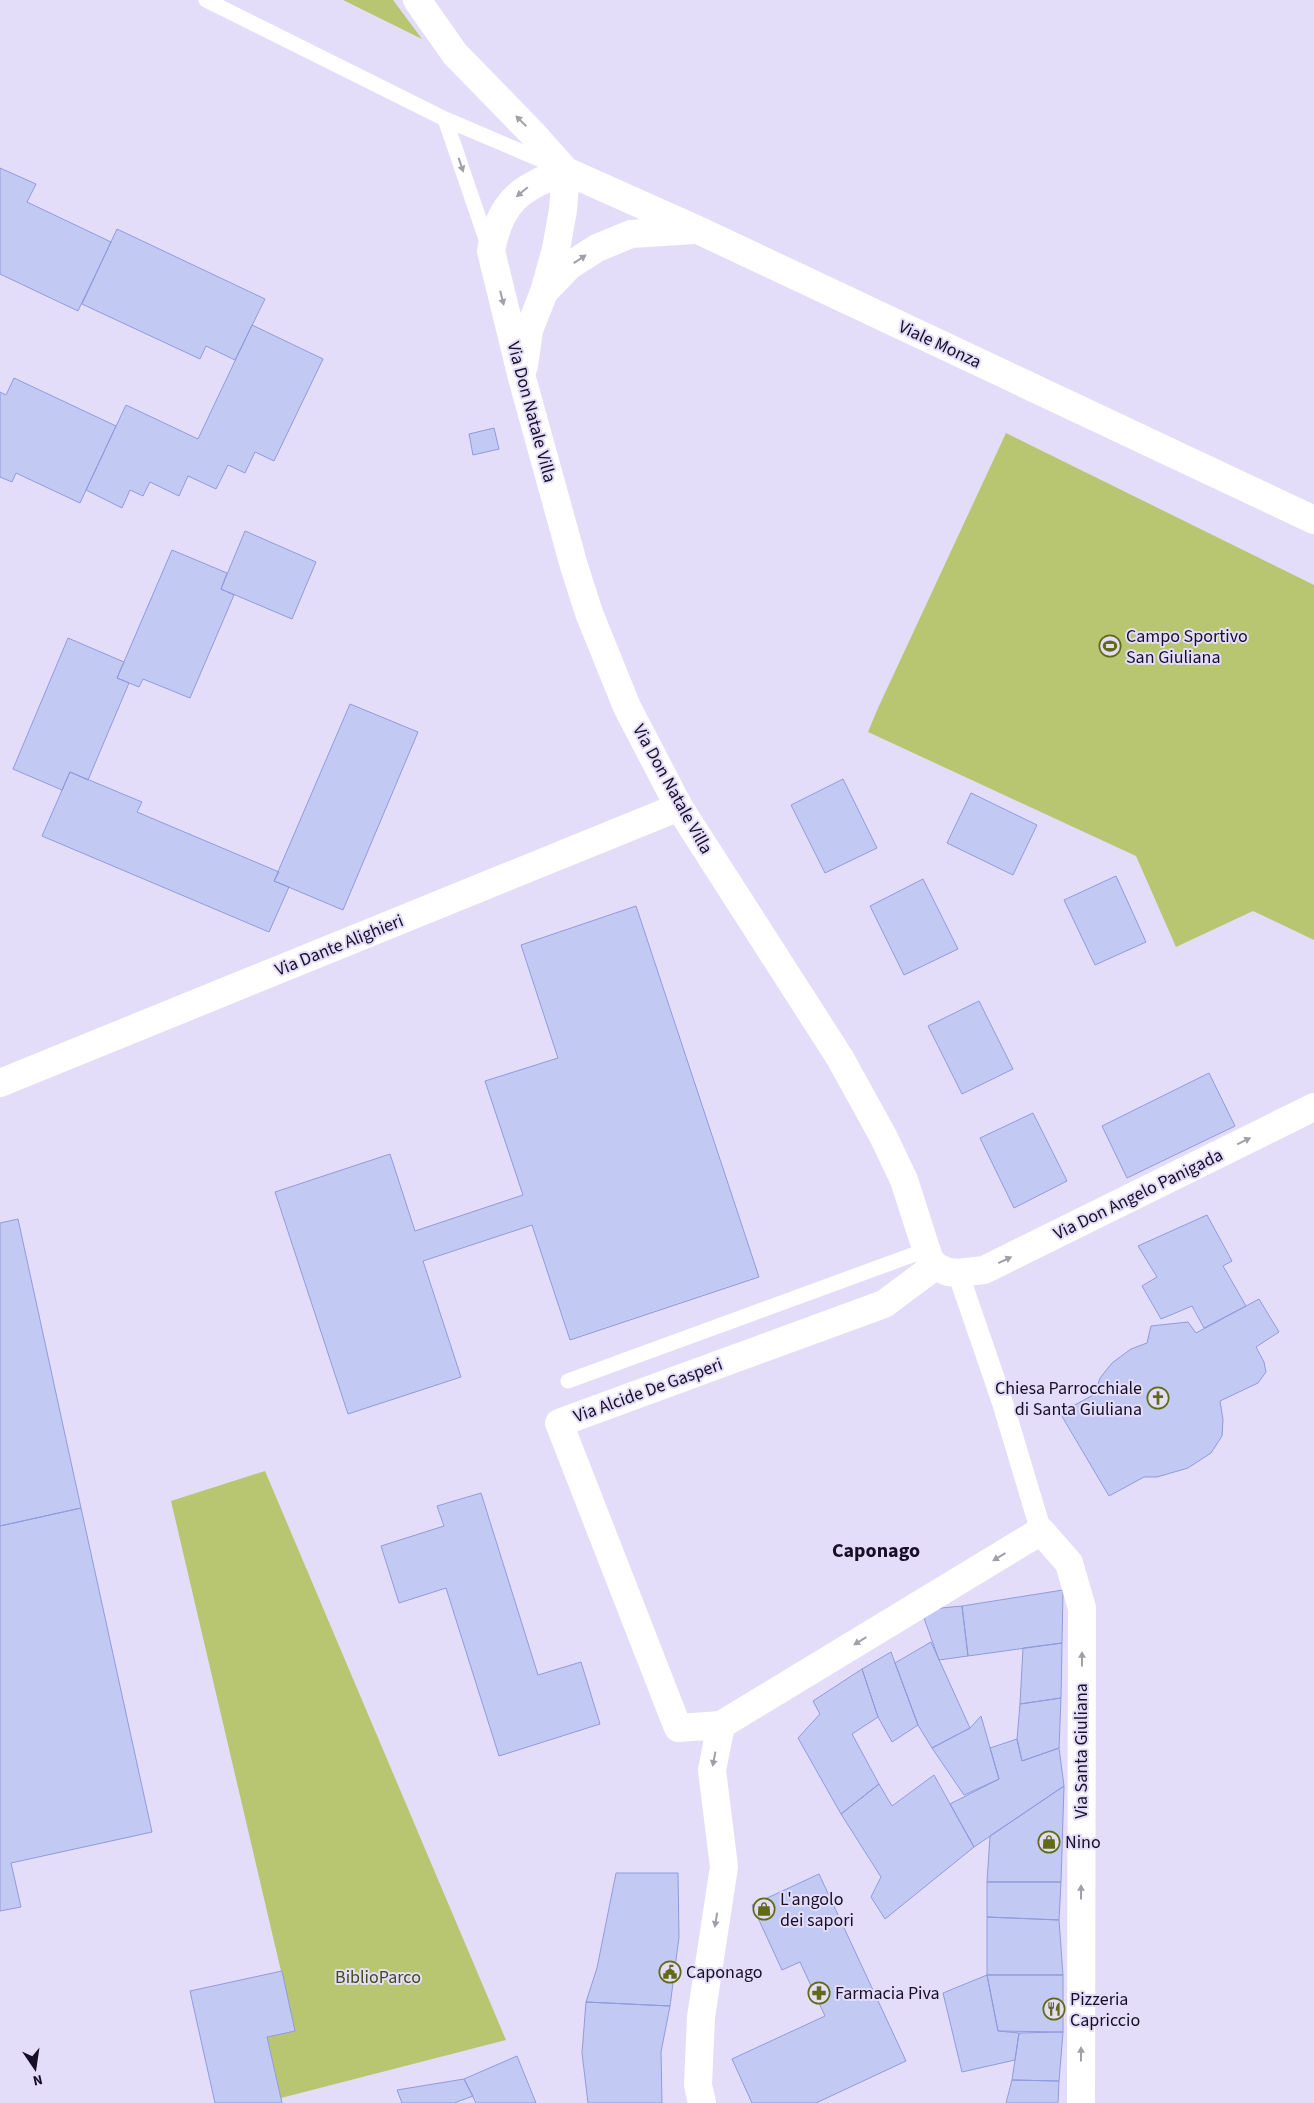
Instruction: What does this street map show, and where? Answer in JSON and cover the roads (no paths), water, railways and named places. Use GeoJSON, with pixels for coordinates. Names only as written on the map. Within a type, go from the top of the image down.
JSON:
{"type":"FeatureCollection","features":[{"type":"Feature","properties":{"kind":"street"},"geometry":{"type":"LineString","coordinates":[[417,0],[455,54],[534,134],[566,170],[563,210],[556,249],[544,292],[529,330],[522,378]]}},
{"type":"Feature","properties":{"kind":"street","name":"Viale Monza"},"geometry":{"type":"LineString","coordinates":[[566,170],[698,230],[1314,520]]}},
{"type":"Feature","properties":{"kind":"street","name":"Via Don Natale Villa"},"geometry":{"type":"LineString","coordinates":[[566,170],[541,179],[516,197],[500,217],[490,251],[522,378],[589,613],[627,707],[678,807],[844,1067],[901,1174],[940,1263]]}},
{"type":"Feature","properties":{"kind":"street"},"geometry":{"type":"LineString","coordinates":[[544,292],[569,266],[597,248],[631,234],[698,230]]}},
{"type":"Feature","properties":{"kind":"street","name":"Via Dante Alighieri"},"geometry":{"type":"LineString","coordinates":[[0,1083],[678,807]]}},
{"type":"Feature","properties":{"kind":"street","name":"Via Don Angelo Panigada"},"geometry":{"type":"LineString","coordinates":[[940,1263],[984,1270],[1314,1107]]}},
{"type":"Feature","properties":{"kind":"street"},"geometry":{"type":"LineString","coordinates":[[940,1263],[1002,1401],[1041,1531]]}},
{"type":"Feature","properties":{"kind":"street","name":"Via Alcide De Gasperi"},"geometry":{"type":"LineString","coordinates":[[940,1263],[884,1304],[559,1423],[678,1728],[721,1725],[1041,1531]]}},
{"type":"Feature","properties":{"kind":"street","name":"Via Santa Giuliana"},"geometry":{"type":"LineString","coordinates":[[1041,1531],[1069,1563],[1082,1608],[1081,2103]]}},
{"type":"Feature","properties":{"kind":"street"},"geometry":{"type":"LineString","coordinates":[[702,2103],[698,2085],[700,2018],[724,1867],[712,1770],[721,1725]]}},
{"type":"Feature","properties":{"kind":"lane"},"geometry":{"type":"LineString","coordinates":[[206,0],[446,119],[566,170]]}},
{"type":"Feature","properties":{"kind":"lane","name":"Via Don Natale Villa"},"geometry":{"type":"LineString","coordinates":[[446,119],[490,251]]}},
{"type":"Feature","properties":{"kind":"lane"},"geometry":{"type":"LineString","coordinates":[[568,1381],[940,1263]]}},
{"type":"Feature","properties":{"kind":"place","name":"Campo Sportivo San Giuliana"},"geometry":{"type":"Point","coordinates":[1110,646]}},
{"type":"Feature","properties":{"kind":"place","name":"Chiesa Parrocchiale di Santa Giuliana"},"geometry":{"type":"Point","coordinates":[1158,1398]}},
{"type":"Feature","properties":{"kind":"place","name":"Nino"},"geometry":{"type":"Point","coordinates":[1049,1842]}},
{"type":"Feature","properties":{"kind":"place","name":"L'angolo dei sapori"},"geometry":{"type":"Point","coordinates":[764,1909]}},
{"type":"Feature","properties":{"kind":"place","name":"Caponago"},"geometry":{"type":"Point","coordinates":[670,1972]}},
{"type":"Feature","properties":{"kind":"place","name":"Farmacia Piva"},"geometry":{"type":"Point","coordinates":[819,1993]}},
{"type":"Feature","properties":{"kind":"place","name":"Pizzeria Capriccio"},"geometry":{"type":"Point","coordinates":[1054,2009]}},
{"type":"Feature","properties":{"kind":"district","name":"Caponago"},"geometry":{"type":"Point","coordinates":[876,1550]}},
{"type":"Feature","properties":{"kind":"park label","name":"BiblioParco"},"geometry":{"type":"Point","coordinates":[378,1977]}}]}
